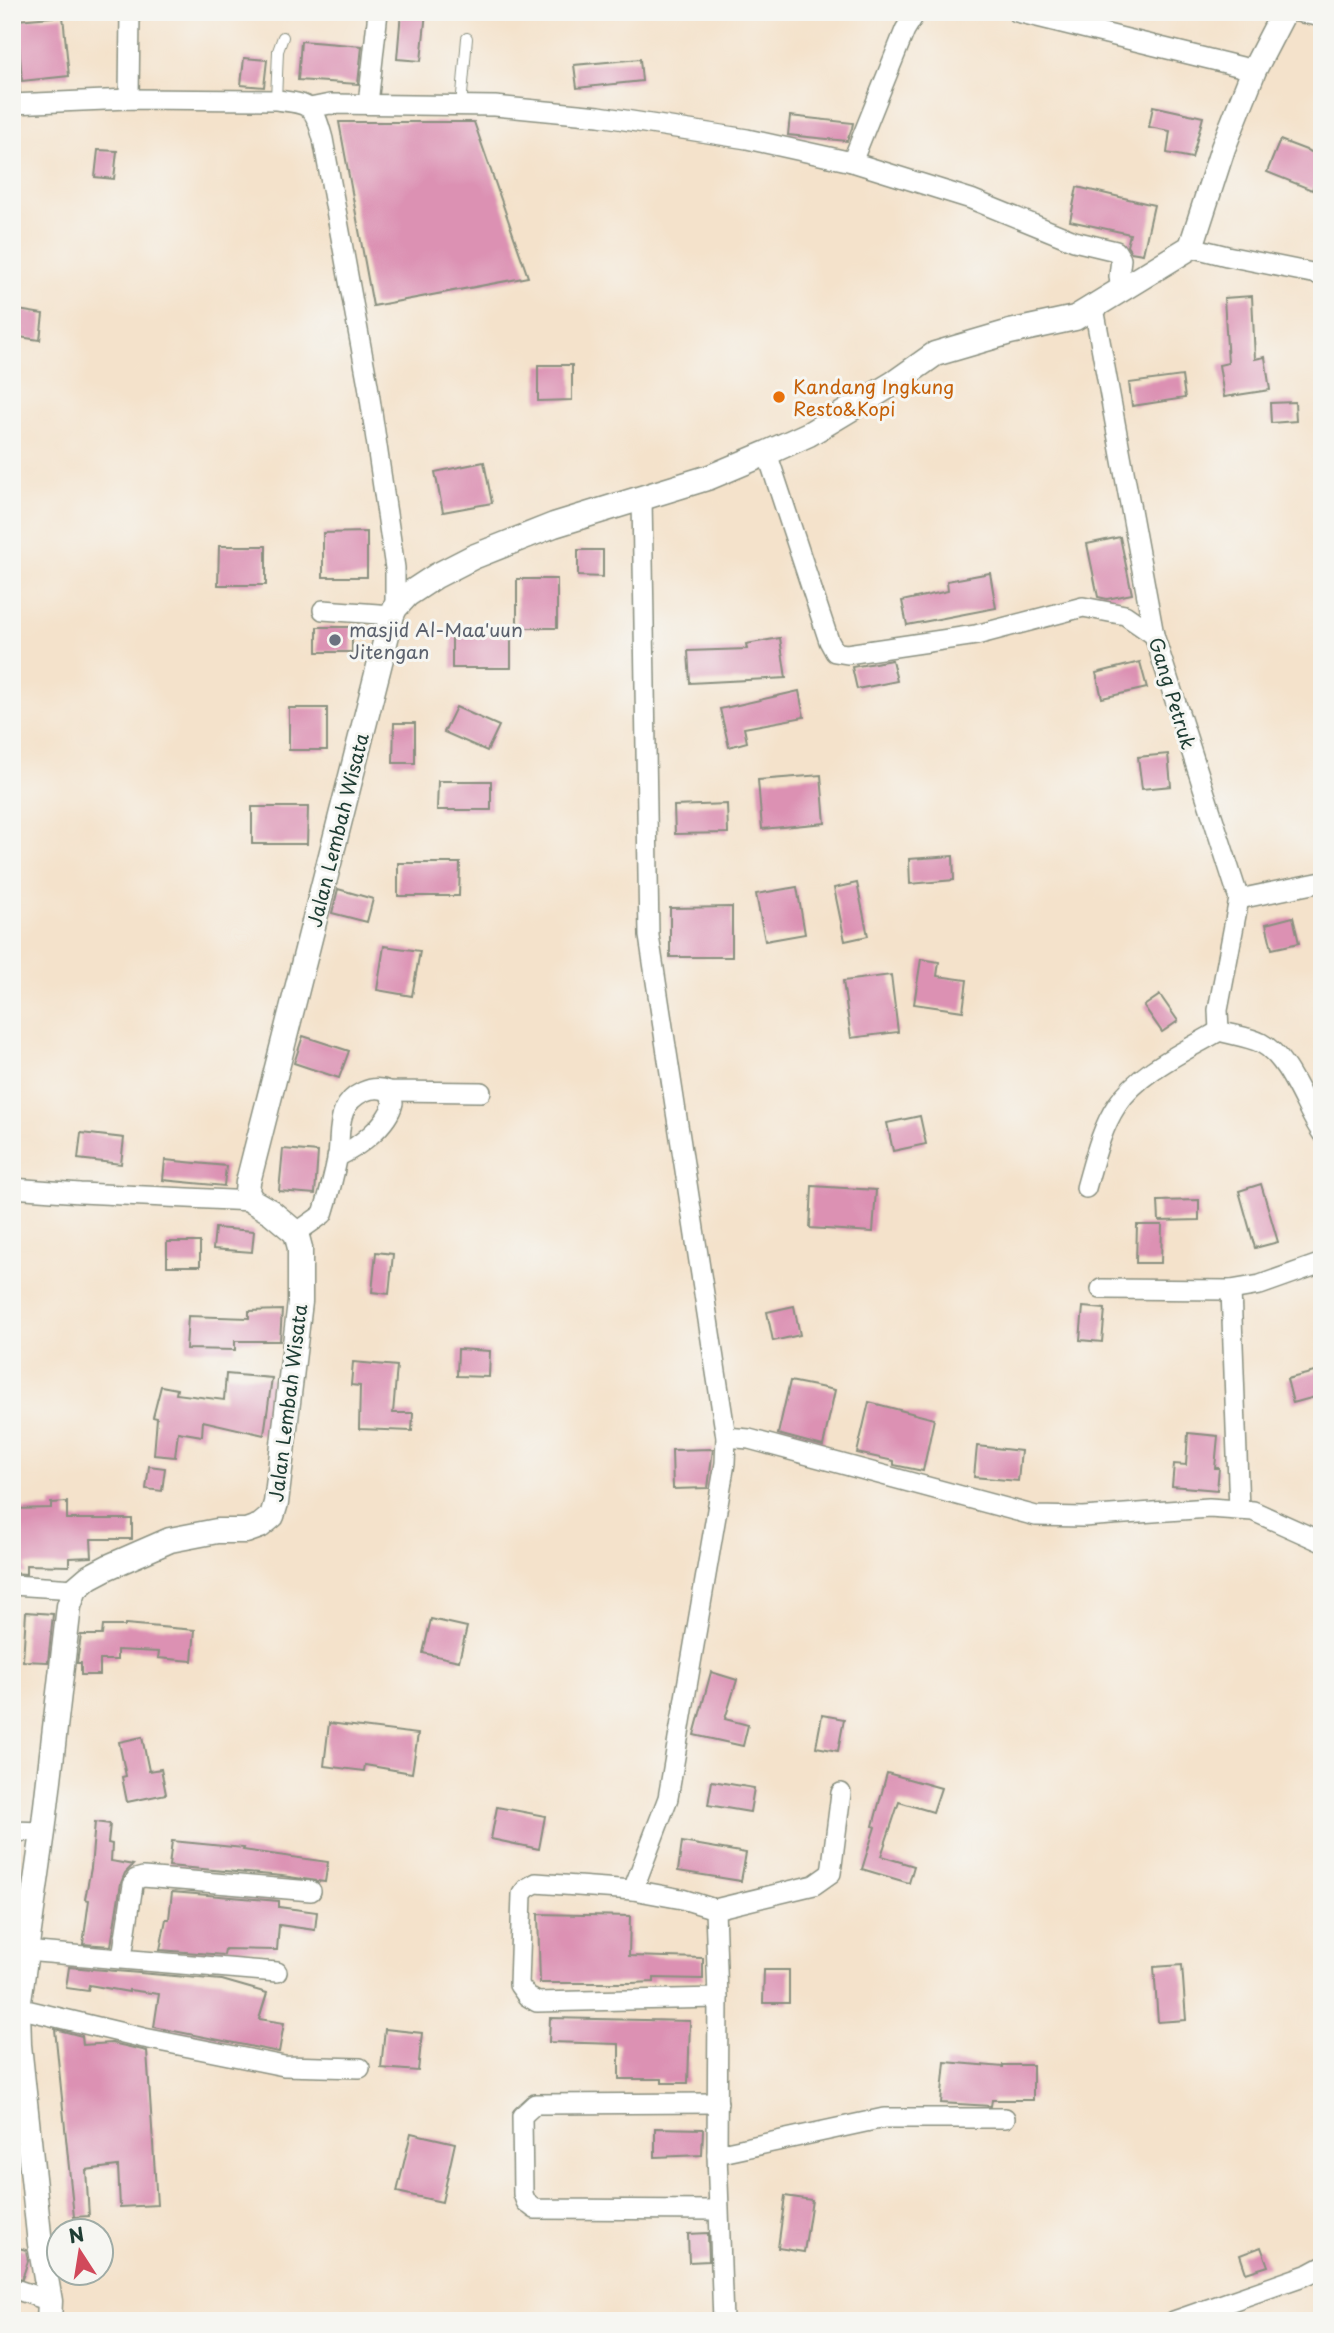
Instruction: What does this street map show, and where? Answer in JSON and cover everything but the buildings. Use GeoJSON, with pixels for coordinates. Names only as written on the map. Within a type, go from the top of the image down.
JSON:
{"type":"FeatureCollection","features":[{"type":"Feature","properties":{"kind":"street"},"geometry":{"type":"LineString","coordinates":[[129,99],[130,12]]}},
{"type":"Feature","properties":{"kind":"street"},"geometry":{"type":"LineString","coordinates":[[368,104],[377,12]]}},
{"type":"Feature","properties":{"kind":"street"},"geometry":{"type":"LineString","coordinates":[[852,162],[905,30],[916,12]]}},
{"type":"Feature","properties":{"kind":"street"},"geometry":{"type":"LineString","coordinates":[[1017,12],[1254,70]]}},
{"type":"Feature","properties":{"kind":"street"},"geometry":{"type":"LineString","coordinates":[[323,610],[404,600],[473,557],[542,529],[710,477],[767,453],[831,421],[894,383],[935,354],[1010,332],[1075,318],[1121,292],[1191,247],[1223,148],[1254,70],[1284,12]]}},
{"type":"Feature","properties":{"kind":"street"},"geometry":{"type":"LineString","coordinates":[[1297,12],[1322,17]]}},
{"type":"Feature","properties":{"kind":"street"},"geometry":{"type":"LineString","coordinates":[[14,104],[129,99],[276,100],[310,107],[330,104],[495,106],[599,116],[747,139],[852,162],[971,199],[1074,241],[1116,251],[1121,259],[1121,292]]}},
{"type":"Feature","properties":{"kind":"street"},"geometry":{"type":"LineString","coordinates":[[310,107],[317,118],[323,139],[368,385],[395,568],[404,600]]}},
{"type":"Feature","properties":{"kind":"street"},"geometry":{"type":"LineString","coordinates":[[1191,247],[1322,275]]}},
{"type":"Feature","properties":{"kind":"street","name":"Gang Petruk"},"geometry":{"type":"LineString","coordinates":[[1094,308],[1154,635],[1239,900],[1218,1010],[1219,1031]]}},
{"type":"Feature","properties":{"kind":"street"},"geometry":{"type":"LineString","coordinates":[[767,453],[829,641],[835,652],[848,654],[976,635],[1083,607],[1125,615],[1154,635]]}},
{"type":"Feature","properties":{"kind":"street"},"geometry":{"type":"LineString","coordinates":[[634,1890],[668,1798],[725,1463],[726,1437],[649,936],[642,498]]}},
{"type":"Feature","properties":{"kind":"street"},"geometry":{"type":"LineString","coordinates":[[395,568],[408,578],[404,600]]}},
{"type":"Feature","properties":{"kind":"street","name":"Jalan Lembah Wisata"},"geometry":{"type":"LineString","coordinates":[[252,1200],[247,1192],[248,1182],[404,600]]}},
{"type":"Feature","properties":{"kind":"street"},"geometry":{"type":"LineString","coordinates":[[1239,900],[1322,882]]}},
{"type":"Feature","properties":{"kind":"street"},"geometry":{"type":"LineString","coordinates":[[1086,1188],[1102,1138],[1116,1107],[1129,1091],[1152,1072],[1219,1031],[1261,1043],[1273,1052],[1285,1066],[1322,1133]]}},
{"type":"Feature","properties":{"kind":"street"},"geometry":{"type":"LineString","coordinates":[[12,1188],[252,1200],[296,1233],[323,1214],[337,1157],[344,1110],[351,1101],[366,1090],[481,1092]]}},
{"type":"Feature","properties":{"kind":"street"},"geometry":{"type":"LineString","coordinates":[[337,1157],[349,1152],[387,1116],[393,1103],[389,1091]]}},
{"type":"Feature","properties":{"kind":"street","name":"Jalan Lembah Wisata"},"geometry":{"type":"LineString","coordinates":[[75,1589],[89,1577],[170,1540],[217,1531],[246,1531],[266,1523],[272,1516],[276,1503],[300,1302],[300,1248],[296,1233]]}},
{"type":"Feature","properties":{"kind":"street"},"geometry":{"type":"LineString","coordinates":[[1101,1289],[1231,1290],[1260,1285],[1322,1263]]}},
{"type":"Feature","properties":{"kind":"street"},"geometry":{"type":"LineString","coordinates":[[1231,1290],[1239,1510]]}},
{"type":"Feature","properties":{"kind":"street"},"geometry":{"type":"LineString","coordinates":[[726,1437],[749,1439],[1036,1516],[1083,1517],[1209,1508],[1253,1511],[1322,1542]]}},
{"type":"Feature","properties":{"kind":"street"},"geometry":{"type":"LineString","coordinates":[[12,1585],[75,1589],[66,1625],[43,1832],[18,2008],[19,2045],[49,2311]]}},
{"type":"Feature","properties":{"kind":"street"},"geometry":{"type":"LineString","coordinates":[[718,1998],[537,2002],[527,1996],[519,1985],[522,1894],[536,1883],[634,1890],[682,1899],[715,1909],[814,1885],[831,1873],[841,1793]]}},
{"type":"Feature","properties":{"kind":"street"},"geometry":{"type":"LineString","coordinates":[[12,1831],[43,1832]]}},
{"type":"Feature","properties":{"kind":"street"},"geometry":{"type":"LineString","coordinates":[[122,1957],[136,1879],[143,1877],[311,1891]]}},
{"type":"Feature","properties":{"kind":"street"},"geometry":{"type":"LineString","coordinates":[[715,1909],[718,1998],[718,2210],[723,2321]]}},
{"type":"Feature","properties":{"kind":"street"},"geometry":{"type":"LineString","coordinates":[[25,1951],[277,1972]]}},
{"type":"Feature","properties":{"kind":"street"},"geometry":{"type":"LineString","coordinates":[[18,2008],[144,2038],[284,2066],[360,2068]]}},
{"type":"Feature","properties":{"kind":"street"},"geometry":{"type":"LineString","coordinates":[[718,2103],[535,2104],[522,2116],[523,2194],[526,2202],[535,2209],[718,2210]]}},
{"type":"Feature","properties":{"kind":"street"},"geometry":{"type":"LineString","coordinates":[[717,2154],[884,2118],[1005,2118]]}},
{"type":"Feature","properties":{"kind":"street"},"geometry":{"type":"LineString","coordinates":[[1174,2321],[1213,2314],[1322,2267]]}},
{"type":"Feature","properties":{"kind":"street"},"geometry":{"type":"LineString","coordinates":[[12,2288],[49,2311]]}},
{"type":"Feature","properties":{"kind":"lane"},"geometry":{"type":"LineString","coordinates":[[276,100],[278,51],[283,37]]}},
{"type":"Feature","properties":{"kind":"lane"},"geometry":{"type":"LineString","coordinates":[[461,106],[467,38]]}},
{"type":"Feature","properties":{"kind":"lane"},"geometry":{"type":"LineString","coordinates":[[12,58],[14,104]]}},
{"type":"Feature","properties":{"kind":"place","name":"Kandang Ingkung Resto&Kopi"},"geometry":{"type":"Point","coordinates":[779,397]}},
{"type":"Feature","properties":{"kind":"place","name":"masjid Al-Maa'uun Jitengan"},"geometry":{"type":"Point","coordinates":[335,640]}}]}
